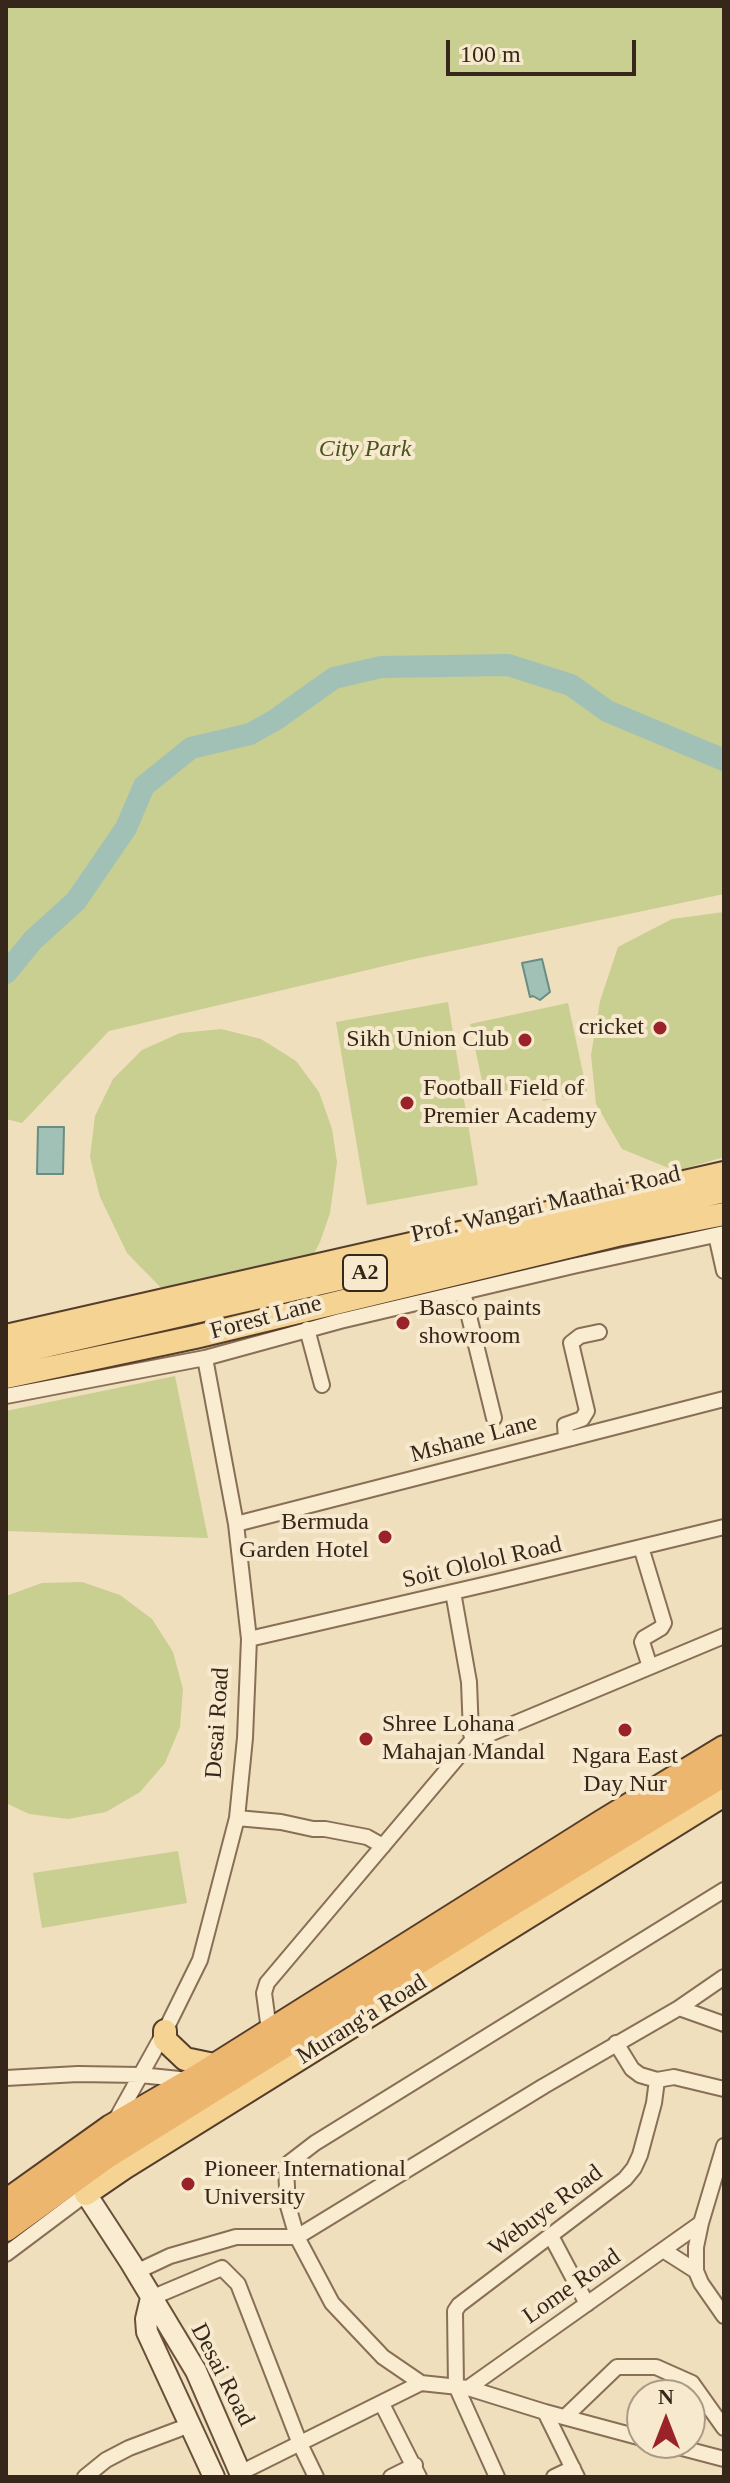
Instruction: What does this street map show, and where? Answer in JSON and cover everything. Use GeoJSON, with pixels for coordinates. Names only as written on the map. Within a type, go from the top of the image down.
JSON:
{"type":"FeatureCollection","features":[{"type":"Feature","properties":{"kind":"highway","name":"Murang'a Road"},"geometry":{"type":"LineString","coordinates":[[6,2202],[111,2127],[192,2080],[724,1748]]}},
{"type":"Feature","properties":{"kind":"highway","name":"Murang'a Road"},"geometry":{"type":"LineString","coordinates":[[6,2229],[120,2148],[724,1774]]}},
{"type":"Feature","properties":{"kind":"main road"},"geometry":{"type":"LineString","coordinates":[[6,1336],[724,1173]]}},
{"type":"Feature","properties":{"kind":"main road","name":"Prof. Wangari Maathai Road"},"geometry":{"type":"LineString","coordinates":[[6,1355],[724,1191]]}},
{"type":"Feature","properties":{"kind":"main road","name":"Prof. Wangari Maathai Road"},"geometry":{"type":"LineString","coordinates":[[6,1377],[195,1337],[617,1235],[724,1214]]}},
{"type":"Feature","properties":{"kind":"main road","name":"Murang'a Road"},"geometry":{"type":"LineString","coordinates":[[86,2194],[724,1795]]}},
{"type":"Feature","properties":{"kind":"main road"},"geometry":{"type":"LineString","coordinates":[[165,2031],[165,2040],[185,2059],[214,2065]]}},
{"type":"Feature","properties":{"kind":"main road","name":"Desai Road"},"geometry":{"type":"LineString","coordinates":[[86,2194],[196,2371],[241,2475]]}},
{"type":"Feature","properties":{"kind":"main road","name":"Desai Road"},"geometry":{"type":"LineString","coordinates":[[151,2298],[146,2319],[147,2332],[214,2477]]}},
{"type":"Feature","properties":{"kind":"street"},"geometry":{"type":"LineString","coordinates":[[720,1234],[724,1271]]}},
{"type":"Feature","properties":{"kind":"street","name":"Forest Lane"},"geometry":{"type":"LineString","coordinates":[[6,1396],[205,1358],[307,1329],[720,1234]]}},
{"type":"Feature","properties":{"kind":"street"},"geometry":{"type":"LineString","coordinates":[[463,1292],[494,1418]]}},
{"type":"Feature","properties":{"kind":"street"},"geometry":{"type":"LineString","coordinates":[[307,1329],[322,1385]]}},
{"type":"Feature","properties":{"kind":"street"},"geometry":{"type":"LineString","coordinates":[[566,1438],[565,1425],[582,1419],[587,1411],[571,1343],[575,1338],[599,1332]]}},
{"type":"Feature","properties":{"kind":"street","name":"Desai Road"},"geometry":{"type":"LineString","coordinates":[[111,2127],[165,2031],[200,1960],[237,1818],[245,1738],[249,1639],[236,1524],[205,1358]]}},
{"type":"Feature","properties":{"kind":"street","name":"Mshane Lane"},"geometry":{"type":"LineString","coordinates":[[236,1524],[724,1399]]}},
{"type":"Feature","properties":{"kind":"street","name":"Soit Ololol Road"},"geometry":{"type":"LineString","coordinates":[[249,1639],[724,1527]]}},
{"type":"Feature","properties":{"kind":"street"},"geometry":{"type":"LineString","coordinates":[[641,1547],[664,1623],[642,1642],[650,1667]]}},
{"type":"Feature","properties":{"kind":"street"},"geometry":{"type":"LineString","coordinates":[[453,1592],[469,1682],[471,1734],[474,1738]]}},
{"type":"Feature","properties":{"kind":"street"},"geometry":{"type":"LineString","coordinates":[[269,2030],[264,1993],[267,1983],[474,1738],[724,1636]]}},
{"type":"Feature","properties":{"kind":"street"},"geometry":{"type":"LineString","coordinates":[[237,1818],[281,1822],[367,1837],[383,1846]]}},
{"type":"Feature","properties":{"kind":"street"},"geometry":{"type":"LineString","coordinates":[[626,2434],[462,2387],[421,2383],[383,2357],[332,2303],[297,2237],[288,2206],[286,2169],[289,2163],[315,2143],[724,1890]]}},
{"type":"Feature","properties":{"kind":"street"},"geometry":{"type":"LineString","coordinates":[[136,2272],[170,2256],[236,2237],[297,2237],[679,2008],[724,1977]]}},
{"type":"Feature","properties":{"kind":"street"},"geometry":{"type":"LineString","coordinates":[[679,2008],[724,2024]]}},
{"type":"Feature","properties":{"kind":"street"},"geometry":{"type":"LineString","coordinates":[[616,2043],[632,2069],[640,2075],[657,2080],[674,2077],[724,2089]]}},
{"type":"Feature","properties":{"kind":"street"},"geometry":{"type":"LineString","coordinates":[[6,2078],[78,2074],[192,2080]]}},
{"type":"Feature","properties":{"kind":"street","name":"Webuye Road"},"geometry":{"type":"LineString","coordinates":[[462,2387],[455,2311],[625,2179],[640,2155],[657,2080]]}},
{"type":"Feature","properties":{"kind":"street"},"geometry":{"type":"LineString","coordinates":[[724,2146],[696,2247],[696,2271],[724,2316]]}},
{"type":"Feature","properties":{"kind":"street","name":"Murang'a Road"},"geometry":{"type":"LineString","coordinates":[[6,2254],[86,2194]]}},
{"type":"Feature","properties":{"kind":"street","name":"Lome Road"},"geometry":{"type":"LineString","coordinates":[[462,2387],[701,2223]]}},
{"type":"Feature","properties":{"kind":"street"},"geometry":{"type":"LineString","coordinates":[[551,2236],[587,2304]]}},
{"type":"Feature","properties":{"kind":"street"},"geometry":{"type":"LineString","coordinates":[[663,2250],[696,2271]]}},
{"type":"Feature","properties":{"kind":"street"},"geometry":{"type":"LineString","coordinates":[[151,2298],[222,2268],[238,2284],[300,2444],[316,2477]]}},
{"type":"Feature","properties":{"kind":"street"},"geometry":{"type":"LineString","coordinates":[[565,2417],[617,2367],[656,2367],[692,2383],[724,2428]]}},
{"type":"Feature","properties":{"kind":"street"},"geometry":{"type":"LineString","coordinates":[[241,2475],[421,2383]]}},
{"type":"Feature","properties":{"kind":"street"},"geometry":{"type":"LineString","coordinates":[[462,2387],[497,2477]]}},
{"type":"Feature","properties":{"kind":"street"},"geometry":{"type":"LineString","coordinates":[[382,2404],[417,2471],[391,2477]]}},
{"type":"Feature","properties":{"kind":"street"},"geometry":{"type":"LineString","coordinates":[[545,2412],[575,2472],[554,2477]]}},
{"type":"Feature","properties":{"kind":"street"},"geometry":{"type":"LineString","coordinates":[[85,2477],[106,2460],[129,2448],[190,2425]]}},
{"type":"Feature","properties":{"kind":"green space","name":"City Park"},"geometry":{"type":"Polygon","coordinates":[[[6,6],[724,6],[724,894],[414,959],[109,1031],[22,1123],[6,1119],[6,6]]]}},
{"type":"Feature","properties":{"kind":"green space","name":"cricket"},"geometry":{"type":"Polygon","coordinates":[[[724,912],[724,1157],[676,1171],[622,1149],[596,1104],[591,1055],[600,1001],[618,947],[672,919],[724,912]]]}},
{"type":"Feature","properties":{"kind":"green space","name":"Football Field of Premier Academy"},"geometry":{"type":"Polygon","coordinates":[[[448,1002],[478,1185],[367,1205],[336,1022],[448,1002]]]}},
{"type":"Feature","properties":{"kind":"green space","name":"Sikh Union Club"},"geometry":{"type":"Polygon","coordinates":[[[568,1003],[587,1092],[543,1101],[539,1084],[485,1095],[470,1024],[568,1003]]]}},
{"type":"Feature","properties":{"kind":"green space"},"geometry":{"type":"Polygon","coordinates":[[[221,1029],[261,1039],[296,1061],[319,1092],[332,1129],[337,1162],[330,1213],[311,1259],[164,1291],[127,1253],[100,1197],[90,1157],[95,1116],[113,1079],[142,1050],[180,1033],[221,1029]]]}},
{"type":"Feature","properties":{"kind":"green space"},"geometry":{"type":"Polygon","coordinates":[[[175,1376],[208,1538],[6,1531],[6,1411],[175,1376]]]}},
{"type":"Feature","properties":{"kind":"green space"},"geometry":{"type":"Polygon","coordinates":[[[82,1582],[120,1595],[152,1619],[173,1652],[183,1689],[180,1727],[165,1763],[140,1792],[106,1812],[68,1819],[29,1814],[6,1803],[6,1596],[42,1583],[82,1582]]]}},
{"type":"Feature","properties":{"kind":"green space"},"geometry":{"type":"Polygon","coordinates":[[[178,1851],[187,1903],[42,1928],[33,1873],[178,1851]]]}},
{"type":"Feature","properties":{"kind":"water"},"geometry":{"type":"Polygon","coordinates":[[[542,959],[550,992],[540,1000],[530,997],[522,963],[542,959]]]}},
{"type":"Feature","properties":{"kind":"water"},"geometry":{"type":"Polygon","coordinates":[[[38,1127],[64,1127],[63,1174],[37,1174],[38,1127]]]}},
{"type":"Feature","properties":{"kind":"waterway"},"geometry":{"type":"LineString","coordinates":[[6,973],[33,940],[76,901],[126,828],[144,786],[191,748],[250,734],[334,678],[381,667],[508,665],[571,685],[607,711],[724,760]]}},
{"type":"Feature","properties":{"kind":"place","name":"cricket"},"geometry":{"type":"Point","coordinates":[660,1028]}},
{"type":"Feature","properties":{"kind":"place","name":"Sikh Union Club"},"geometry":{"type":"Point","coordinates":[525,1040]}},
{"type":"Feature","properties":{"kind":"place","name":"Football Field of Premier Academy"},"geometry":{"type":"Point","coordinates":[407,1103]}},
{"type":"Feature","properties":{"kind":"place","name":"Basco paints showroom"},"geometry":{"type":"Point","coordinates":[403,1323]}},
{"type":"Feature","properties":{"kind":"place","name":"Bermuda Garden Hotel"},"geometry":{"type":"Point","coordinates":[385,1537]}},
{"type":"Feature","properties":{"kind":"place","name":"Ngara East Day Nur"},"geometry":{"type":"Point","coordinates":[625,1730]}},
{"type":"Feature","properties":{"kind":"place","name":"Shree Lohana Mahajan Mandal"},"geometry":{"type":"Point","coordinates":[366,1739]}},
{"type":"Feature","properties":{"kind":"place","name":"Pioneer International University"},"geometry":{"type":"Point","coordinates":[188,2184]}}]}
